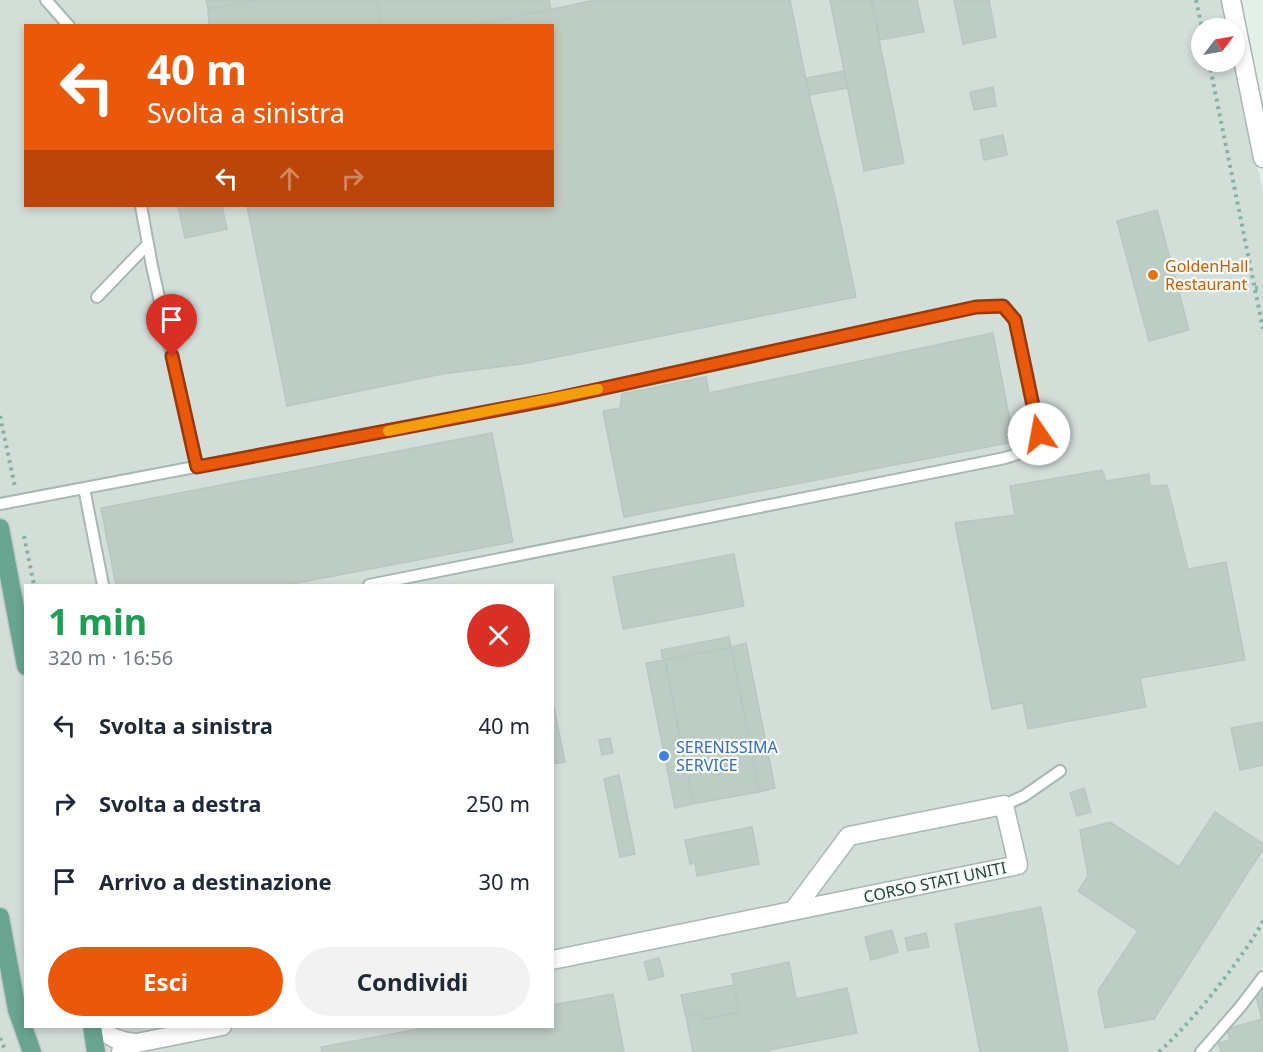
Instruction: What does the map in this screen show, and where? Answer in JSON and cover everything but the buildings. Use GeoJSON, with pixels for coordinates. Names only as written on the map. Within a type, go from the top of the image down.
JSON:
{"type":"FeatureCollection","features":[{"type":"Feature","properties":{"kind":"main road"},"geometry":{"type":"LineString","coordinates":[[0,528],[24,655]]}},
{"type":"Feature","properties":{"kind":"main road"},"geometry":{"type":"LineString","coordinates":[[0,917],[17,1010],[32,1052]]}},
{"type":"Feature","properties":{"kind":"main road"},"geometry":{"type":"LineString","coordinates":[[92,1028],[96,1052]]}},
{"type":"Feature","properties":{"kind":"street"},"geometry":{"type":"LineString","coordinates":[[1231,0],[1263,158]]}},
{"type":"Feature","properties":{"kind":"street"},"geometry":{"type":"LineString","coordinates":[[793,911],[849,836],[1004,805]]}},
{"type":"Feature","properties":{"kind":"street","name":"CORSO STATI UNITI"},"geometry":{"type":"LineString","coordinates":[[554,960],[1017,865],[1004,805]]}},
{"type":"Feature","properties":{"kind":"street"},"geometry":{"type":"LineString","coordinates":[[17,1010],[23,1052]]}},
{"type":"Feature","properties":{"kind":"street"},"geometry":{"type":"LineString","coordinates":[[100,1028],[121,1042],[137,1043],[212,1028]]}},
{"type":"Feature","properties":{"kind":"street"},"geometry":{"type":"LineString","coordinates":[[121,1052],[137,1043]]}},
{"type":"Feature","properties":{"kind":"lane"},"geometry":{"type":"LineString","coordinates":[[46,0],[67,24]]}},
{"type":"Feature","properties":{"kind":"lane"},"geometry":{"type":"LineString","coordinates":[[141,207],[197,467]]}},
{"type":"Feature","properties":{"kind":"lane"},"geometry":{"type":"LineString","coordinates":[[97,297],[148,244]]}},
{"type":"Feature","properties":{"kind":"lane"},"geometry":{"type":"LineString","coordinates":[[0,504],[554,399],[976,307],[1003,306],[1015,320],[1039,434],[1027,451],[993,461],[374,584]]}},
{"type":"Feature","properties":{"kind":"lane"},"geometry":{"type":"LineString","coordinates":[[84,488],[104,584]]}},
{"type":"Feature","properties":{"kind":"lane"},"geometry":{"type":"LineString","coordinates":[[1004,805],[1024,796],[1060,771]]}},
{"type":"Feature","properties":{"kind":"lane"},"geometry":{"type":"LineString","coordinates":[[1201,1052],[1263,977]]}},
{"type":"Feature","properties":{"kind":"path"},"geometry":{"type":"LineString","coordinates":[[1196,0],[1200,18]]}},
{"type":"Feature","properties":{"kind":"path"},"geometry":{"type":"LineString","coordinates":[[1211,72],[1263,329]]}},
{"type":"Feature","properties":{"kind":"path"},"geometry":{"type":"LineString","coordinates":[[1255,288],[1263,287]]}},
{"type":"Feature","properties":{"kind":"path"},"geometry":{"type":"LineString","coordinates":[[1159,1052],[1205,1004],[1263,921]]}},
{"type":"Feature","properties":{"kind":"path"},"geometry":{"type":"LineString","coordinates":[[0,1038],[6,1052]]}},
{"type":"Feature","properties":{"kind":"shaded area"},"geometry":{"type":"Polygon","coordinates":[[[0,0],[1223,0],[1226,18],[1191,18],[1191,72],[1238,72],[1263,192],[1263,1052],[0,1052],[0,0]]]}},
{"type":"Feature","properties":{"kind":"slow traffic"},"geometry":{"type":"LineString","coordinates":[[388,431],[598,389]]}},
{"type":"Feature","properties":{"kind":"place","name":"GoldenHall Restaurant"},"geometry":{"type":"Point","coordinates":[1153,275]}},
{"type":"Feature","properties":{"kind":"place","name":"SERENISSIMA SERVICE"},"geometry":{"type":"Point","coordinates":[664,756]}},
{"type":"Feature","properties":{"kind":"route"},"geometry":{"type":"LineString","coordinates":[[172,356],[197,467],[554,399],[976,307],[1003,306],[1015,320],[1039,434]]}}]}
